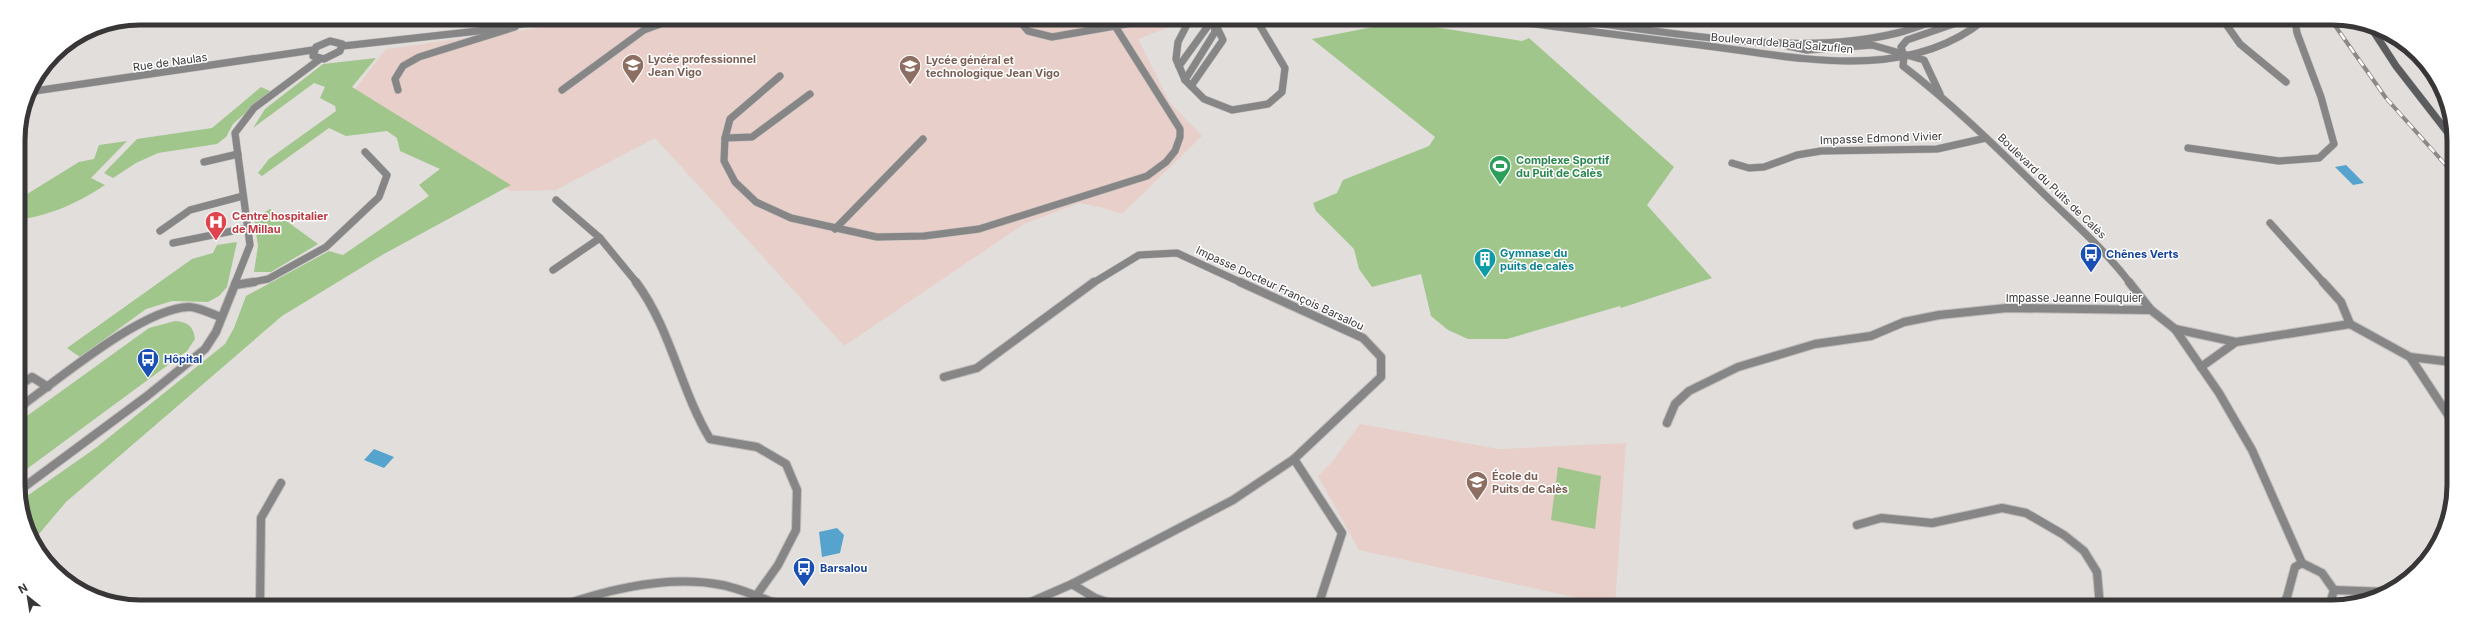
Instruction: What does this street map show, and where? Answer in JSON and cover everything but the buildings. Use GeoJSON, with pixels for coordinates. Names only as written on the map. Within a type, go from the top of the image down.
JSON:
{"type":"FeatureCollection","features":[{"type":"Feature","properties":{"kind":"main road"},"geometry":{"type":"LineString","coordinates":[[2375,34],[2396,66],[2446,131]]}},
{"type":"Feature","properties":{"kind":"street"},"geometry":{"type":"LineString","coordinates":[[25,486],[147,396],[205,349],[216,332],[250,245],[242,196],[235,133],[254,108],[320,59],[334,56],[343,46],[509,25]]}},
{"type":"Feature","properties":{"kind":"street"},"geometry":{"type":"LineString","coordinates":[[398,90],[395,78],[403,66],[419,57],[523,25]]}},
{"type":"Feature","properties":{"kind":"street"},"geometry":{"type":"LineString","coordinates":[[562,90],[644,30],[658,25]]}},
{"type":"Feature","properties":{"kind":"street"},"geometry":{"type":"LineString","coordinates":[[1023,25],[1028,31],[1052,37],[1120,25]]}},
{"type":"Feature","properties":{"kind":"street"},"geometry":{"type":"LineString","coordinates":[[1187,25],[1178,42],[1176,59],[1185,80],[1204,99],[1232,110],[1268,104],[1282,92],[1285,68],[1260,25]]}},
{"type":"Feature","properties":{"kind":"street"},"geometry":{"type":"LineString","coordinates":[[1179,66],[1209,25]]}},
{"type":"Feature","properties":{"kind":"street"},"geometry":{"type":"LineString","coordinates":[[1185,80],[1215,32],[1214,25]]}},
{"type":"Feature","properties":{"kind":"street"},"geometry":{"type":"LineString","coordinates":[[1191,86],[1222,40],[1216,25]]}},
{"type":"Feature","properties":{"kind":"street","name":"Boulevard de Bad Salzuflen"},"geometry":{"type":"LineString","coordinates":[[1539,25],[1826,60],[1868,60],[1904,56],[1944,45],[1979,25]]}},
{"type":"Feature","properties":{"kind":"street","name":"Boulevard de Bad Salzuflen"},"geometry":{"type":"LineString","coordinates":[[1616,25],[1752,40],[1800,43],[1874,37],[1924,25]]}},
{"type":"Feature","properties":{"kind":"street"},"geometry":{"type":"LineString","coordinates":[[1904,56],[1901,47],[1907,40],[1950,25]]}},
{"type":"Feature","properties":{"kind":"street"},"geometry":{"type":"LineString","coordinates":[[2227,25],[2240,44],[2286,82]]}},
{"type":"Feature","properties":{"kind":"street"},"geometry":{"type":"LineString","coordinates":[[2188,148],[2279,161],[2319,158],[2334,144],[2322,97],[2297,33],[2296,25]]}},
{"type":"Feature","properties":{"kind":"street"},"geometry":{"type":"LineString","coordinates":[[780,76],[730,119],[725,138],[724,161],[735,182],[756,202],[791,218],[834,229],[877,237],[924,236],[979,229],[1147,176],[1162,167],[1175,153],[1181,138],[1180,129],[1115,26]]}},
{"type":"Feature","properties":{"kind":"street","name":"Boulevard du Puits de Calès"},"geometry":{"type":"LineString","coordinates":[[1752,40],[1808,50],[1840,49],[1872,45],[1893,50],[1904,56],[1924,60],[1941,96]]}},
{"type":"Feature","properties":{"kind":"street","name":"Rue de Naulas"},"geometry":{"type":"LineString","coordinates":[[36,90],[216,66],[313,50],[330,41],[339,42],[343,46]]}},
{"type":"Feature","properties":{"kind":"street"},"geometry":{"type":"LineString","coordinates":[[313,50],[313,56],[320,59]]}},
{"type":"Feature","properties":{"kind":"street","name":"Boulevard du Puits de Calès"},"geometry":{"type":"LineString","coordinates":[[1904,56],[1903,66],[1941,96],[1986,138],[2114,262],[2151,310],[2175,329],[2201,367],[2252,450],[2302,563]]}},
{"type":"Feature","properties":{"kind":"street"},"geometry":{"type":"LineString","coordinates":[[725,138],[752,137],[810,94]]}},
{"type":"Feature","properties":{"kind":"street","name":"Impasse Edmond Vivier"},"geometry":{"type":"LineString","coordinates":[[1732,163],[1749,168],[1764,167],[1797,155],[1822,151],[1937,149],[1986,138]]}},
{"type":"Feature","properties":{"kind":"street"},"geometry":{"type":"LineString","coordinates":[[834,229],[923,139]]}},
{"type":"Feature","properties":{"kind":"street"},"geometry":{"type":"LineString","coordinates":[[235,285],[268,279],[326,247],[379,197],[387,175],[365,152]]}},
{"type":"Feature","properties":{"kind":"street"},"geometry":{"type":"LineString","coordinates":[[204,162],[238,154]]}},
{"type":"Feature","properties":{"kind":"street"},"geometry":{"type":"LineString","coordinates":[[160,231],[190,210],[242,196]]}},
{"type":"Feature","properties":{"kind":"street"},"geometry":{"type":"LineString","coordinates":[[556,200],[600,238],[646,295],[660,324],[696,418],[710,439],[757,447],[786,464],[797,490],[796,530],[778,565],[756,596]]}},
{"type":"Feature","properties":{"kind":"street"},"geometry":{"type":"LineString","coordinates":[[2270,223],[2341,302],[2350,324]]}},
{"type":"Feature","properties":{"kind":"street"},"geometry":{"type":"LineString","coordinates":[[172,243],[247,228]]}},
{"type":"Feature","properties":{"kind":"street"},"geometry":{"type":"LineString","coordinates":[[553,270],[600,238]]}},
{"type":"Feature","properties":{"kind":"street","name":"Impasse Docteur François Barsalou"},"geometry":{"type":"LineString","coordinates":[[944,377],[977,368],[1106,273],[1139,256],[1177,253],[1363,338],[1381,357],[1381,377],[1294,459],[1233,500],[1072,584],[1037,600]]}},
{"type":"Feature","properties":{"kind":"street"},"geometry":{"type":"LineString","coordinates":[[25,403],[131,328],[158,313],[178,308],[191,307],[221,317]]}},
{"type":"Feature","properties":{"kind":"street","name":"Impasse Jeanne Foulquier"},"geometry":{"type":"LineString","coordinates":[[1667,423],[1675,404],[1689,391],[1738,367],[1815,344],[1871,336],[1904,322],[1939,315],[2007,308],[2151,310]]}},
{"type":"Feature","properties":{"kind":"street"},"geometry":{"type":"LineString","coordinates":[[2175,329],[2236,342],[2350,324],[2410,357],[2447,361]]}},
{"type":"Feature","properties":{"kind":"street"},"geometry":{"type":"LineString","coordinates":[[2201,367],[2236,342]]}},
{"type":"Feature","properties":{"kind":"street"},"geometry":{"type":"LineString","coordinates":[[2410,357],[2447,413]]}},
{"type":"Feature","properties":{"kind":"street"},"geometry":{"type":"LineString","coordinates":[[25,382],[32,377],[48,387]]}},
{"type":"Feature","properties":{"kind":"street"},"geometry":{"type":"LineString","coordinates":[[1294,459],[1342,533],[1320,600]]}},
{"type":"Feature","properties":{"kind":"street"},"geometry":{"type":"LineString","coordinates":[[260,600],[261,518],[281,483]]}},
{"type":"Feature","properties":{"kind":"street"},"geometry":{"type":"LineString","coordinates":[[1857,525],[1881,518],[1932,523],[2002,508],[2026,513],[2064,535],[2084,552],[2097,572],[2099,600]]}},
{"type":"Feature","properties":{"kind":"street"},"geometry":{"type":"LineString","coordinates":[[2285,600],[2295,567],[2302,563],[2322,573],[2334,590]]}},
{"type":"Feature","properties":{"kind":"street"},"geometry":{"type":"LineString","coordinates":[[582,600],[618,590],[666,583],[714,584],[767,600]]}},
{"type":"Feature","properties":{"kind":"street"},"geometry":{"type":"LineString","coordinates":[[1072,584],[1102,600]]}},
{"type":"Feature","properties":{"kind":"street"},"geometry":{"type":"LineString","coordinates":[[2334,590],[2375,592]]}},
{"type":"Feature","properties":{"kind":"street"},"geometry":{"type":"LineString","coordinates":[[2331,600],[2334,590]]}},
{"type":"Feature","properties":{"kind":"shaded area"},"geometry":{"type":"Polygon","coordinates":[[[560,25],[1175,25],[1138,39],[1170,103],[1202,136],[1122,214],[1100,207],[1079,203],[1024,224],[844,346],[655,138],[556,190],[511,191],[349,97],[386,49],[560,25]]]}},
{"type":"Feature","properties":{"kind":"shaded area","name":"École du Puits de Calès"},"geometry":{"type":"Polygon","coordinates":[[[1360,424],[1499,449],[1626,443],[1615,600],[1588,600],[1359,550],[1318,476],[1332,462],[1360,424]]]}},
{"type":"Feature","properties":{"kind":"green space","name":"Complexe Sportif du Puit de Calès"},"geometry":{"type":"Polygon","coordinates":[[[1383,25],[1412,25],[1441,28],[1522,41],[1529,38],[1674,167],[1647,205],[1712,278],[1621,308],[1620,306],[1507,339],[1468,339],[1448,330],[1431,316],[1421,274],[1372,287],[1359,269],[1354,249],[1316,211],[1313,203],[1337,193],[1343,180],[1429,146],[1435,137],[1312,39],[1383,25]]]}},
{"type":"Feature","properties":{"kind":"green space"},"geometry":{"type":"Polygon","coordinates":[[[376,58],[352,87],[511,185],[382,255],[282,316],[66,502],[37,536],[29,515],[26,497],[97,447],[225,344],[234,328],[246,296],[329,251],[343,255],[429,196],[419,185],[440,169],[400,151],[397,138],[387,131],[346,136],[329,128],[262,176],[258,173],[269,159],[336,111],[335,106],[320,98],[325,87],[314,83],[253,128],[265,109],[323,64],[376,58]]]}},
{"type":"Feature","properties":{"kind":"green space"},"geometry":{"type":"Polygon","coordinates":[[[261,87],[270,91],[233,124],[226,137],[217,144],[158,153],[136,163],[113,178],[104,173],[137,139],[212,128],[261,87]]]}},
{"type":"Feature","properties":{"kind":"green space"},"geometry":{"type":"Polygon","coordinates":[[[127,141],[91,178],[105,185],[74,203],[43,215],[25,219],[25,195],[79,162],[94,159],[99,145],[127,141]]]}},
{"type":"Feature","properties":{"kind":"green space"},"geometry":{"type":"Polygon","coordinates":[[[270,209],[318,244],[271,272],[254,272],[258,246],[254,219],[270,209]]]}},
{"type":"Feature","properties":{"kind":"green space"},"geometry":{"type":"Polygon","coordinates":[[[237,242],[227,287],[219,296],[208,302],[172,301],[146,309],[80,357],[67,348],[192,259],[213,253],[217,245],[237,242]]]}},
{"type":"Feature","properties":{"kind":"green space"},"geometry":{"type":"Polygon","coordinates":[[[175,321],[183,322],[191,328],[195,339],[187,351],[25,470],[25,417],[149,328],[175,321]]]}},
{"type":"Feature","properties":{"kind":"green space"},"geometry":{"type":"Polygon","coordinates":[[[1558,467],[1601,476],[1595,529],[1551,520],[1558,467]]]}},
{"type":"Feature","properties":{"kind":"water"},"geometry":{"type":"Polygon","coordinates":[[[2346,165],[2364,183],[2353,185],[2335,167],[2346,165]]]}},
{"type":"Feature","properties":{"kind":"water"},"geometry":{"type":"Polygon","coordinates":[[[374,449],[394,457],[384,468],[364,460],[374,449]]]}},
{"type":"Feature","properties":{"kind":"water"},"geometry":{"type":"Polygon","coordinates":[[[837,528],[844,535],[840,553],[822,557],[819,532],[837,528]]]}},
{"type":"Feature","properties":{"kind":"railway"},"geometry":{"type":"LineString","coordinates":[[2335,25],[2386,98],[2447,166]]}},
{"type":"Feature","properties":{"kind":"place","name":"Lycée professionnel Jean Vigo"},"geometry":{"type":"Point","coordinates":[633,84]}},
{"type":"Feature","properties":{"kind":"place","name":"Lycée général et technologique Jean Vigo"},"geometry":{"type":"Point","coordinates":[910,86]}},
{"type":"Feature","properties":{"kind":"place","name":"Complexe Sportif du Puit de Calès"},"geometry":{"type":"Point","coordinates":[1500,186]}},
{"type":"Feature","properties":{"kind":"place","name":"Centre hospitalier de Millau"},"geometry":{"type":"Point","coordinates":[216,242]}},
{"type":"Feature","properties":{"kind":"place","name":"Chênes Verts"},"geometry":{"type":"Point","coordinates":[2091,274]}},
{"type":"Feature","properties":{"kind":"place","name":"Gymnase du puits de calès"},"geometry":{"type":"Point","coordinates":[1485,278]}},
{"type":"Feature","properties":{"kind":"place","name":"Hôpital"},"geometry":{"type":"Point","coordinates":[148,378]}},
{"type":"Feature","properties":{"kind":"place","name":"École du Puits de Calès"},"geometry":{"type":"Point","coordinates":[1477,502]}},
{"type":"Feature","properties":{"kind":"place","name":"Barsalou"},"geometry":{"type":"Point","coordinates":[804,588]}}]}
